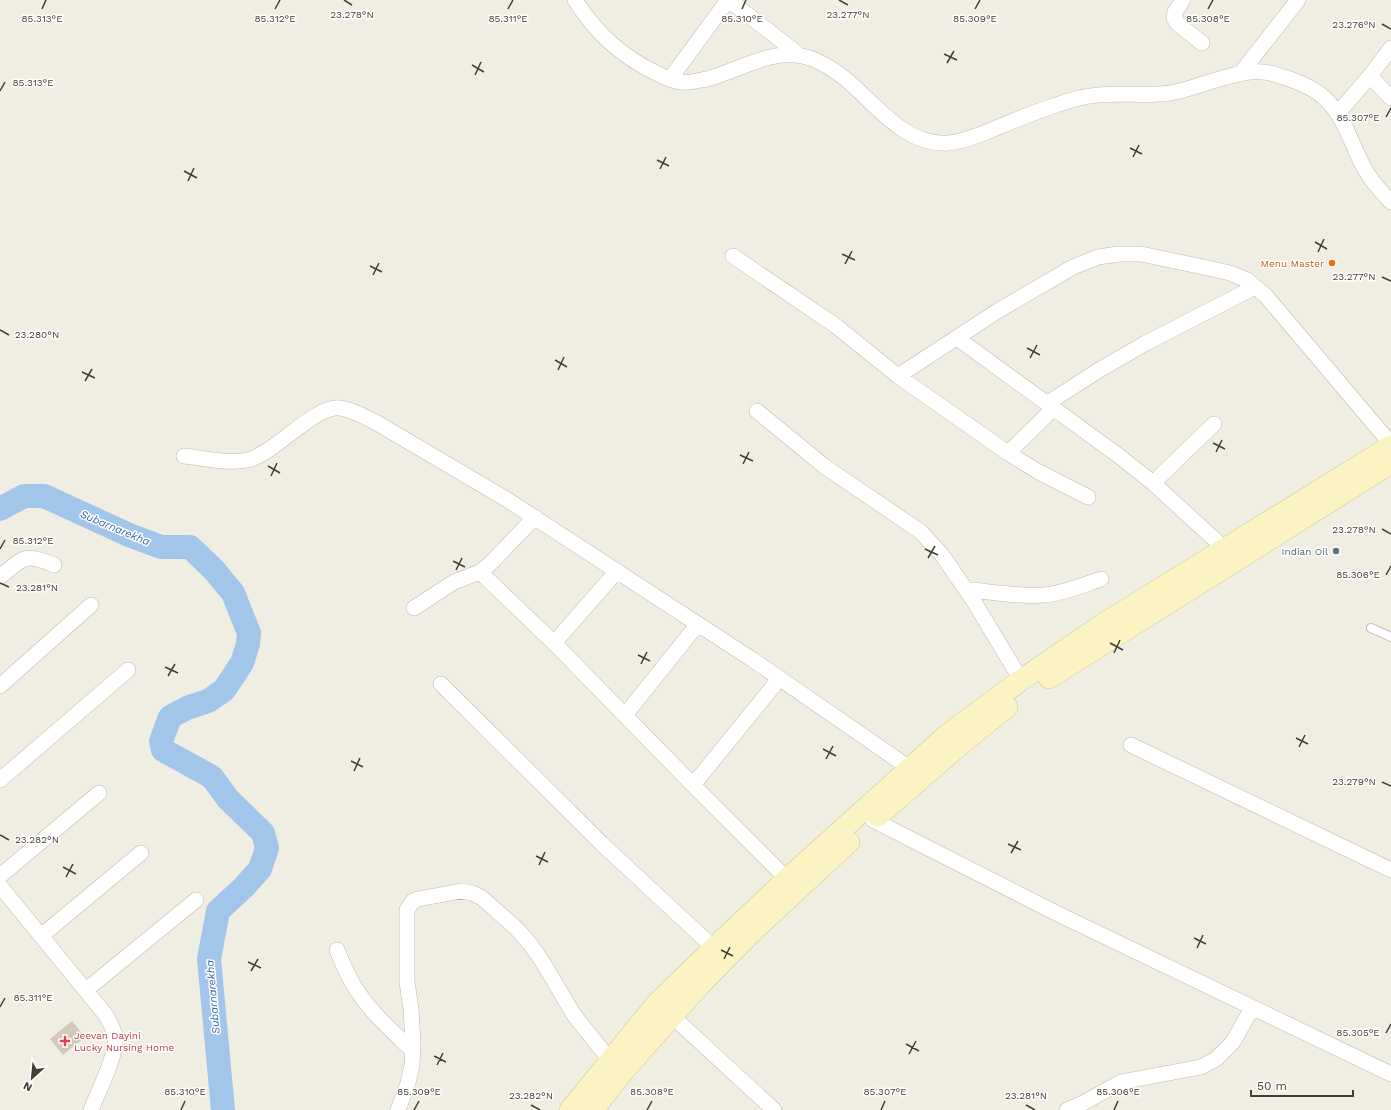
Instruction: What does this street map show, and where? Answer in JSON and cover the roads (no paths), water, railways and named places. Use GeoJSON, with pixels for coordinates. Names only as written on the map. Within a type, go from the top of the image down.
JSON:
{"type":"FeatureCollection","features":[{"type":"Feature","properties":{"kind":"main road"},"geometry":{"type":"LineString","coordinates":[[593,1110],[621,1074],[672,1016],[746,937],[792,884],[916,772],[1028,692],[1229,556],[1357,476],[1391,445]]}},
{"type":"Feature","properties":{"kind":"main road"},"geometry":{"type":"LineString","coordinates":[[1357,476],[1391,463]]}},
{"type":"Feature","properties":{"kind":"main road"},"geometry":{"type":"LineString","coordinates":[[570,1110],[657,1004],[714,948],[873,820],[916,772],[968,718],[1103,624],[1229,556]]}},
{"type":"Feature","properties":{"kind":"street"},"geometry":{"type":"LineString","coordinates":[[576,0],[584,13],[606,40],[624,55],[642,66],[670,79],[683,82],[706,79],[780,54],[798,54],[816,60],[847,80],[899,126],[913,136],[928,142],[948,143],[972,138],[1054,105],[1075,99],[1099,95],[1155,95],[1179,92],[1240,74],[1250,72],[1274,73],[1317,92],[1332,105],[1343,121],[1363,166],[1377,187],[1391,202]]}},
{"type":"Feature","properties":{"kind":"street"},"geometry":{"type":"LineString","coordinates":[[670,79],[729,0],[798,54]]}},
{"type":"Feature","properties":{"kind":"street"},"geometry":{"type":"LineString","coordinates":[[1183,0],[1175,12],[1174,18],[1178,24],[1202,42]]}},
{"type":"Feature","properties":{"kind":"street"},"geometry":{"type":"LineString","coordinates":[[1240,74],[1298,0]]}},
{"type":"Feature","properties":{"kind":"street"},"geometry":{"type":"LineString","coordinates":[[1338,113],[1370,76],[1391,48]]}},
{"type":"Feature","properties":{"kind":"street"},"geometry":{"type":"LineString","coordinates":[[1370,76],[1391,98]]}},
{"type":"Feature","properties":{"kind":"street"},"geometry":{"type":"LineString","coordinates":[[898,376],[996,312],[1073,267],[1098,257],[1119,254],[1141,254],[1230,273],[1247,280],[1271,302],[1391,445]]}},
{"type":"Feature","properties":{"kind":"street"},"geometry":{"type":"LineString","coordinates":[[733,256],[836,326],[898,376],[1008,453],[1037,472],[1088,497]]}},
{"type":"Feature","properties":{"kind":"street"},"geometry":{"type":"LineString","coordinates":[[1008,453],[1051,406],[1105,366],[1146,343],[1255,287]]}},
{"type":"Feature","properties":{"kind":"street"},"geometry":{"type":"LineString","coordinates":[[957,338],[1119,456],[1153,484],[1229,556]]}},
{"type":"Feature","properties":{"kind":"street"},"geometry":{"type":"LineString","coordinates":[[184,456],[234,461],[249,460],[260,456],[312,419],[326,411],[339,408],[356,412],[535,517],[780,678],[916,772]]}},
{"type":"Feature","properties":{"kind":"street"},"geometry":{"type":"LineString","coordinates":[[756,411],[824,466],[921,532],[942,555],[966,589],[1021,680]]}},
{"type":"Feature","properties":{"kind":"street"},"geometry":{"type":"LineString","coordinates":[[1153,484],[1214,424]]}},
{"type":"Feature","properties":{"kind":"street"},"geometry":{"type":"LineString","coordinates":[[414,608],[454,582],[480,572],[491,563],[535,517]]}},
{"type":"Feature","properties":{"kind":"street"},"geometry":{"type":"LineString","coordinates":[[0,577],[24,558],[37,557],[54,564]]}},
{"type":"Feature","properties":{"kind":"street"},"geometry":{"type":"LineString","coordinates":[[554,643],[618,571]]}},
{"type":"Feature","properties":{"kind":"street"},"geometry":{"type":"LineString","coordinates":[[480,572],[554,643],[692,785],[792,884]]}},
{"type":"Feature","properties":{"kind":"street"},"geometry":{"type":"LineString","coordinates":[[966,589],[1022,596],[1046,595],[1073,589],[1101,579]]}},
{"type":"Feature","properties":{"kind":"street"},"geometry":{"type":"LineString","coordinates":[[0,686],[91,605]]}},
{"type":"Feature","properties":{"kind":"street"},"geometry":{"type":"LineString","coordinates":[[625,715],[698,624]]}},
{"type":"Feature","properties":{"kind":"street"},"geometry":{"type":"LineString","coordinates":[[0,780],[128,670]]}},
{"type":"Feature","properties":{"kind":"street"},"geometry":{"type":"LineString","coordinates":[[692,785],[780,678]]}},
{"type":"Feature","properties":{"kind":"street"},"geometry":{"type":"LineString","coordinates":[[441,684],[602,844],[714,948]]}},
{"type":"Feature","properties":{"kind":"street"},"geometry":{"type":"LineString","coordinates":[[1131,745],[1391,870]]}},
{"type":"Feature","properties":{"kind":"street"},"geometry":{"type":"LineString","coordinates":[[0,876],[99,793]]}},
{"type":"Feature","properties":{"kind":"street"},"geometry":{"type":"LineString","coordinates":[[873,820],[1056,913],[1391,1074]]}},
{"type":"Feature","properties":{"kind":"street"},"geometry":{"type":"LineString","coordinates":[[41,936],[141,853]]}},
{"type":"Feature","properties":{"kind":"street"},"geometry":{"type":"LineString","coordinates":[[0,886],[86,990],[105,1014],[112,1026],[115,1038],[114,1050],[91,1110]]}},
{"type":"Feature","properties":{"kind":"street"},"geometry":{"type":"LineString","coordinates":[[398,1110],[408,1083],[412,1066],[413,1051],[411,1009],[407,982],[407,910],[414,901],[418,900],[461,892],[472,893],[482,898],[516,928],[542,961],[574,1015],[610,1060]]}},
{"type":"Feature","properties":{"kind":"street"},"geometry":{"type":"LineString","coordinates":[[86,990],[196,900]]}},
{"type":"Feature","properties":{"kind":"street"},"geometry":{"type":"LineString","coordinates":[[337,950],[353,984],[366,1003],[413,1051]]}},
{"type":"Feature","properties":{"kind":"street"},"geometry":{"type":"LineString","coordinates":[[1067,1110],[1121,1082],[1201,1067],[1216,1059],[1233,1042],[1252,1008]]}},
{"type":"Feature","properties":{"kind":"street"},"geometry":{"type":"LineString","coordinates":[[672,1016],[774,1110]]}},
{"type":"Feature","properties":{"kind":"lane"},"geometry":{"type":"LineString","coordinates":[[1371,628],[1391,637]]}},
{"type":"Feature","properties":{"kind":"waterway","name":"Subarnarekha"},"geometry":{"type":"LineString","coordinates":[[0,509],[24,496],[44,496],[129,535],[161,547],[190,547],[214,570],[233,593],[249,633],[248,644],[242,663],[224,690],[208,701],[187,708],[170,717],[161,741],[163,750],[212,777],[228,799],[263,833],[267,848],[260,869],[244,887],[218,911],[209,959],[223,1110]]}},
{"type":"Feature","properties":{"kind":"place","name":"Menu Master"},"geometry":{"type":"Point","coordinates":[1332,263]}},
{"type":"Feature","properties":{"kind":"place","name":"Indian Oil"},"geometry":{"type":"Point","coordinates":[1336,551]}},
{"type":"Feature","properties":{"kind":"place","name":"Jeevan Dayini Lucky Nursing Home"},"geometry":{"type":"Point","coordinates":[65,1041]}}]}
